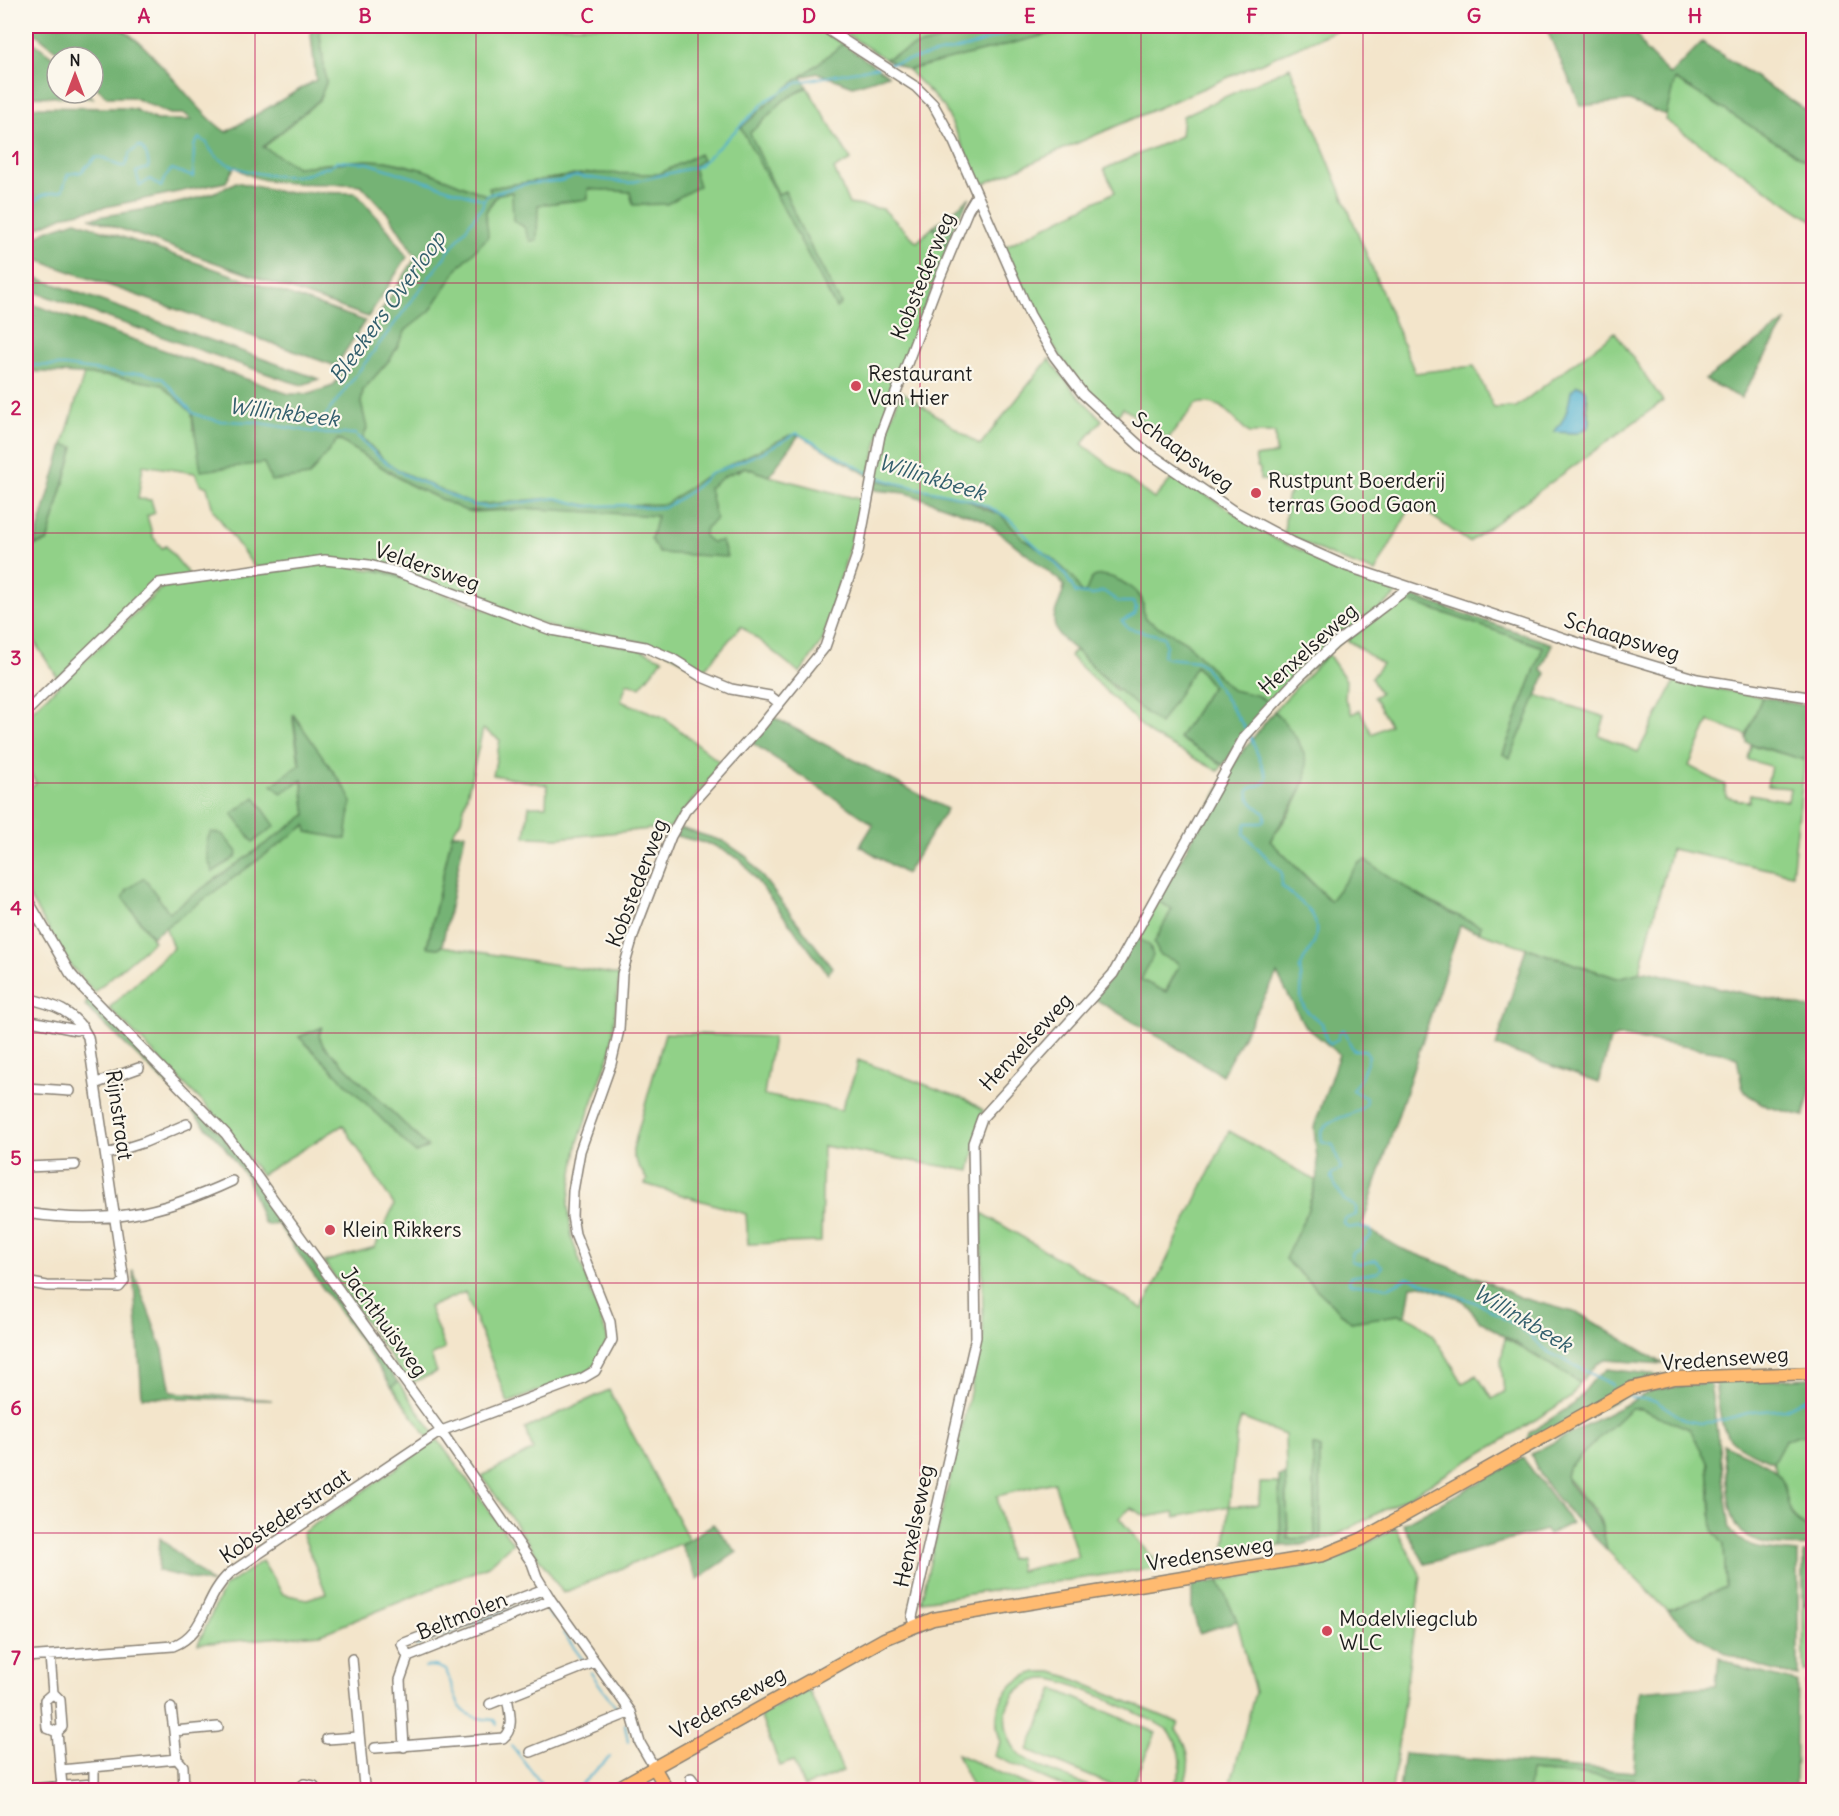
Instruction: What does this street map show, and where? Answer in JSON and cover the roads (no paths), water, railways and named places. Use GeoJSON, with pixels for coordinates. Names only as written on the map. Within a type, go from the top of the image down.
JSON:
{"type":"FeatureCollection","features":[{"type":"Feature","properties":{"kind":"main road","name":"Vredenseweg"},"geometry":{"type":"LineString","coordinates":[[614,1791],[884,1639],[914,1625],[962,1614],[1323,1555],[1362,1539],[1631,1388],[1675,1378],[1814,1373]]}},
{"type":"Feature","properties":{"kind":"main road"},"geometry":{"type":"LineString","coordinates":[[654,1767],[667,1791]]}},
{"type":"Feature","properties":{"kind":"street","name":"Schaapsweg"},"geometry":{"type":"LineString","coordinates":[[822,26],[916,87],[933,104],[945,122],[1030,315],[1054,356],[1083,394],[1142,448],[1232,510],[1292,542],[1408,588],[1697,679],[1814,698]]}},
{"type":"Feature","properties":{"kind":"street","name":"Kobstederweg"},"geometry":{"type":"LineString","coordinates":[[441,1431],[583,1378],[595,1371],[607,1354],[612,1340],[610,1322],[575,1234],[572,1216],[573,1191],[580,1150],[611,1064],[619,1030],[622,974],[634,933],[672,836],[686,811],[780,704],[825,647],[858,552],[880,435],[936,288],[968,210],[977,195]]}},
{"type":"Feature","properties":{"kind":"street","name":"Veldersweg"},"geometry":{"type":"LineString","coordinates":[[26,712],[159,583],[325,560],[369,565],[397,572],[559,632],[645,646],[673,658],[702,677],[730,689],[770,696],[780,704]]}},
{"type":"Feature","properties":{"kind":"street","name":"Henxelseweg"},"geometry":{"type":"LineString","coordinates":[[914,1625],[912,1617],[930,1533],[976,1337],[973,1143],[982,1118],[1113,974],[1249,732],[1298,678],[1334,644],[1408,588]]}},
{"type":"Feature","properties":{"kind":"street","name":"Jachthuisweg"},"geometry":{"type":"LineString","coordinates":[[26,897],[70,973],[82,988],[226,1134],[441,1431],[532,1563],[551,1600],[631,1712],[640,1743],[654,1767]]}},
{"type":"Feature","properties":{"kind":"street"},"geometry":{"type":"LineString","coordinates":[[26,998],[61,1008],[83,1027],[76,1030],[26,1020]]}},
{"type":"Feature","properties":{"kind":"street","name":"Rijnstraat"},"geometry":{"type":"LineString","coordinates":[[26,1282],[56,1287],[119,1287],[124,1281],[92,1051],[83,1027]]}},
{"type":"Feature","properties":{"kind":"street"},"geometry":{"type":"LineString","coordinates":[[97,1083],[140,1068]]}},
{"type":"Feature","properties":{"kind":"street"},"geometry":{"type":"LineString","coordinates":[[26,1088],[70,1091]]}},
{"type":"Feature","properties":{"kind":"street"},"geometry":{"type":"LineString","coordinates":[[107,1154],[145,1142],[187,1124]]}},
{"type":"Feature","properties":{"kind":"street"},"geometry":{"type":"LineString","coordinates":[[26,1167],[75,1165]]}},
{"type":"Feature","properties":{"kind":"street"},"geometry":{"type":"LineString","coordinates":[[26,1213],[51,1217],[114,1218],[154,1212],[195,1198],[232,1181]]}},
{"type":"Feature","properties":{"kind":"street","name":"Kobstederstraat"},"geometry":{"type":"LineString","coordinates":[[26,1657],[172,1646],[186,1641],[195,1632],[218,1584],[230,1573],[441,1431]]}},
{"type":"Feature","properties":{"kind":"street","name":"Beltmolen"},"geometry":{"type":"LineString","coordinates":[[544,1589],[402,1644],[408,1657],[551,1600]]}},
{"type":"Feature","properties":{"kind":"street"},"geometry":{"type":"LineString","coordinates":[[50,1656],[53,1693],[60,1700],[62,1727],[57,1732]]}},
{"type":"Feature","properties":{"kind":"street"},"geometry":{"type":"LineString","coordinates":[[404,1747],[400,1680],[408,1657]]}},
{"type":"Feature","properties":{"kind":"street"},"geometry":{"type":"LineString","coordinates":[[352,1659],[364,1786],[360,1791]]}},
{"type":"Feature","properties":{"kind":"street"},"geometry":{"type":"LineString","coordinates":[[490,1704],[595,1662]]}},
{"type":"Feature","properties":{"kind":"street"},"geometry":{"type":"LineString","coordinates":[[53,1693],[45,1700],[47,1728],[57,1732]]}},
{"type":"Feature","properties":{"kind":"street"},"geometry":{"type":"LineString","coordinates":[[375,1748],[503,1738],[509,1733],[511,1724],[507,1696]]}},
{"type":"Feature","properties":{"kind":"street"},"geometry":{"type":"LineString","coordinates":[[171,1708],[177,1759],[183,1766],[184,1791]]}},
{"type":"Feature","properties":{"kind":"street"},"geometry":{"type":"LineString","coordinates":[[531,1752],[631,1712]]}},
{"type":"Feature","properties":{"kind":"street"},"geometry":{"type":"LineString","coordinates":[[174,1731],[218,1727]]}},
{"type":"Feature","properties":{"kind":"street"},"geometry":{"type":"LineString","coordinates":[[57,1732],[62,1786]]}},
{"type":"Feature","properties":{"kind":"street"},"geometry":{"type":"LineString","coordinates":[[327,1739],[358,1737]]}},
{"type":"Feature","properties":{"kind":"street"},"geometry":{"type":"LineString","coordinates":[[61,1770],[177,1759]]}},
{"type":"Feature","properties":{"kind":"street"},"geometry":{"type":"LineString","coordinates":[[26,1789],[94,1784],[93,1768]]}},
{"type":"Feature","properties":{"kind":"street"},"geometry":{"type":"LineString","coordinates":[[691,1778],[700,1791]]}},
{"type":"Feature","properties":{"kind":"street"},"geometry":{"type":"LineString","coordinates":[[297,1791],[304,1784],[314,1786],[315,1791]]}},
{"type":"Feature","properties":{"kind":"water"},"geometry":{"type":"Polygon","coordinates":[[[1577,385],[1585,389],[1587,394],[1586,408],[1590,419],[1589,427],[1577,433],[1554,432],[1566,413],[1571,391],[1577,385]]]}},
{"type":"Feature","properties":{"kind":"waterway"},"geometry":{"type":"LineString","coordinates":[[886,65],[966,47],[1031,26]]}},
{"type":"Feature","properties":{"kind":"waterway"},"geometry":{"type":"LineString","coordinates":[[484,200],[488,195],[525,184],[560,181],[576,176],[629,183],[699,166],[767,100],[799,82],[878,67]]}},
{"type":"Feature","properties":{"kind":"waterway"},"geometry":{"type":"LineString","coordinates":[[26,211],[42,195],[62,191],[68,174],[81,172],[95,158],[103,158],[125,166],[130,153],[139,146],[148,159],[148,168],[136,172],[140,186],[150,179],[161,187],[165,177],[172,169],[193,177],[194,146],[199,138],[207,143],[213,153],[223,161],[249,171],[292,176],[329,167],[337,161],[368,163],[484,200]]}},
{"type":"Feature","properties":{"kind":"waterway","name":"Bleekers Overloop"},"geometry":{"type":"LineString","coordinates":[[314,431],[482,207],[484,200]]}},
{"type":"Feature","properties":{"kind":"waterway","name":"Willinkbeek"},"geometry":{"type":"LineString","coordinates":[[26,365],[65,366],[122,374],[143,373],[163,379],[193,413],[203,417],[219,421],[254,422],[326,434],[355,434],[380,458],[403,474],[472,505],[488,507],[556,498],[586,506],[666,507],[691,491],[710,474],[763,452],[797,433],[870,474]]}},
{"type":"Feature","properties":{"kind":"waterway","name":"Willinkbeek"},"geometry":{"type":"LineString","coordinates":[[875,476],[961,497],[994,510],[1013,522],[1063,571],[1076,593],[1093,595],[1103,591],[1119,602],[1133,602],[1136,607],[1135,614],[1122,621],[1128,628],[1164,637],[1166,646],[1163,655],[1167,658],[1197,661],[1204,666],[1247,731]]}},
{"type":"Feature","properties":{"kind":"waterway","name":"Willinkbeek"},"geometry":{"type":"LineString","coordinates":[[1250,736],[1267,777],[1265,783],[1249,789],[1248,793],[1253,803],[1265,814],[1265,820],[1261,823],[1246,823],[1244,834],[1281,872],[1282,886],[1307,908],[1315,921],[1315,939],[1300,969],[1301,999],[1306,1010],[1322,1023],[1326,1039],[1331,1044],[1337,1040],[1341,1030],[1344,1030],[1353,1050],[1365,1050],[1369,1056],[1361,1078],[1352,1090],[1366,1098],[1365,1105],[1354,1113],[1336,1119],[1321,1133],[1322,1142],[1333,1145],[1341,1169],[1332,1174],[1331,1178],[1344,1200],[1356,1207],[1356,1215],[1345,1219],[1344,1224],[1349,1228],[1358,1226],[1370,1230],[1371,1236],[1364,1241],[1360,1250],[1353,1252],[1351,1261],[1361,1264],[1376,1260],[1382,1266],[1379,1272],[1350,1277],[1349,1283],[1388,1288],[1407,1278],[1414,1279],[1482,1305],[1521,1329],[1550,1353],[1613,1385]]}},
{"type":"Feature","properties":{"kind":"waterway","name":"Willinkbeek"},"geometry":{"type":"LineString","coordinates":[[1630,1397],[1656,1401],[1685,1420],[1699,1423],[1714,1422],[1752,1412],[1785,1409],[1814,1394]]}},
{"type":"Feature","properties":{"kind":"waterway"},"geometry":{"type":"LineString","coordinates":[[416,1646],[539,1598]]}},
{"type":"Feature","properties":{"kind":"waterway"},"geometry":{"type":"LineString","coordinates":[[545,1608],[553,1619]]}},
{"type":"Feature","properties":{"kind":"waterway"},"geometry":{"type":"LineString","coordinates":[[563,1633],[583,1660]]}},
{"type":"Feature","properties":{"kind":"waterway"},"geometry":{"type":"LineString","coordinates":[[425,1667],[435,1666],[446,1670],[460,1707],[472,1716],[494,1720],[497,1725]]}},
{"type":"Feature","properties":{"kind":"waterway"},"geometry":{"type":"LineString","coordinates":[[591,1673],[618,1710]]}},
{"type":"Feature","properties":{"kind":"waterway"},"geometry":{"type":"LineString","coordinates":[[625,1724],[628,1742]]}},
{"type":"Feature","properties":{"kind":"waterway"},"geometry":{"type":"LineString","coordinates":[[512,1746],[543,1786],[550,1790]]}},
{"type":"Feature","properties":{"kind":"waterway"},"geometry":{"type":"LineString","coordinates":[[575,1790],[610,1757]]}},
{"type":"Feature","properties":{"kind":"place","name":"Restaurant Van Hier"},"geometry":{"type":"Point","coordinates":[856,386]}},
{"type":"Feature","properties":{"kind":"place","name":"Rustpunt Boerderij terras Good Gaon"},"geometry":{"type":"Point","coordinates":[1256,493]}},
{"type":"Feature","properties":{"kind":"place","name":"Klein Rikkers"},"geometry":{"type":"Point","coordinates":[330,1230]}},
{"type":"Feature","properties":{"kind":"place","name":"Modelvliegclub WLC"},"geometry":{"type":"Point","coordinates":[1327,1631]}}]}
